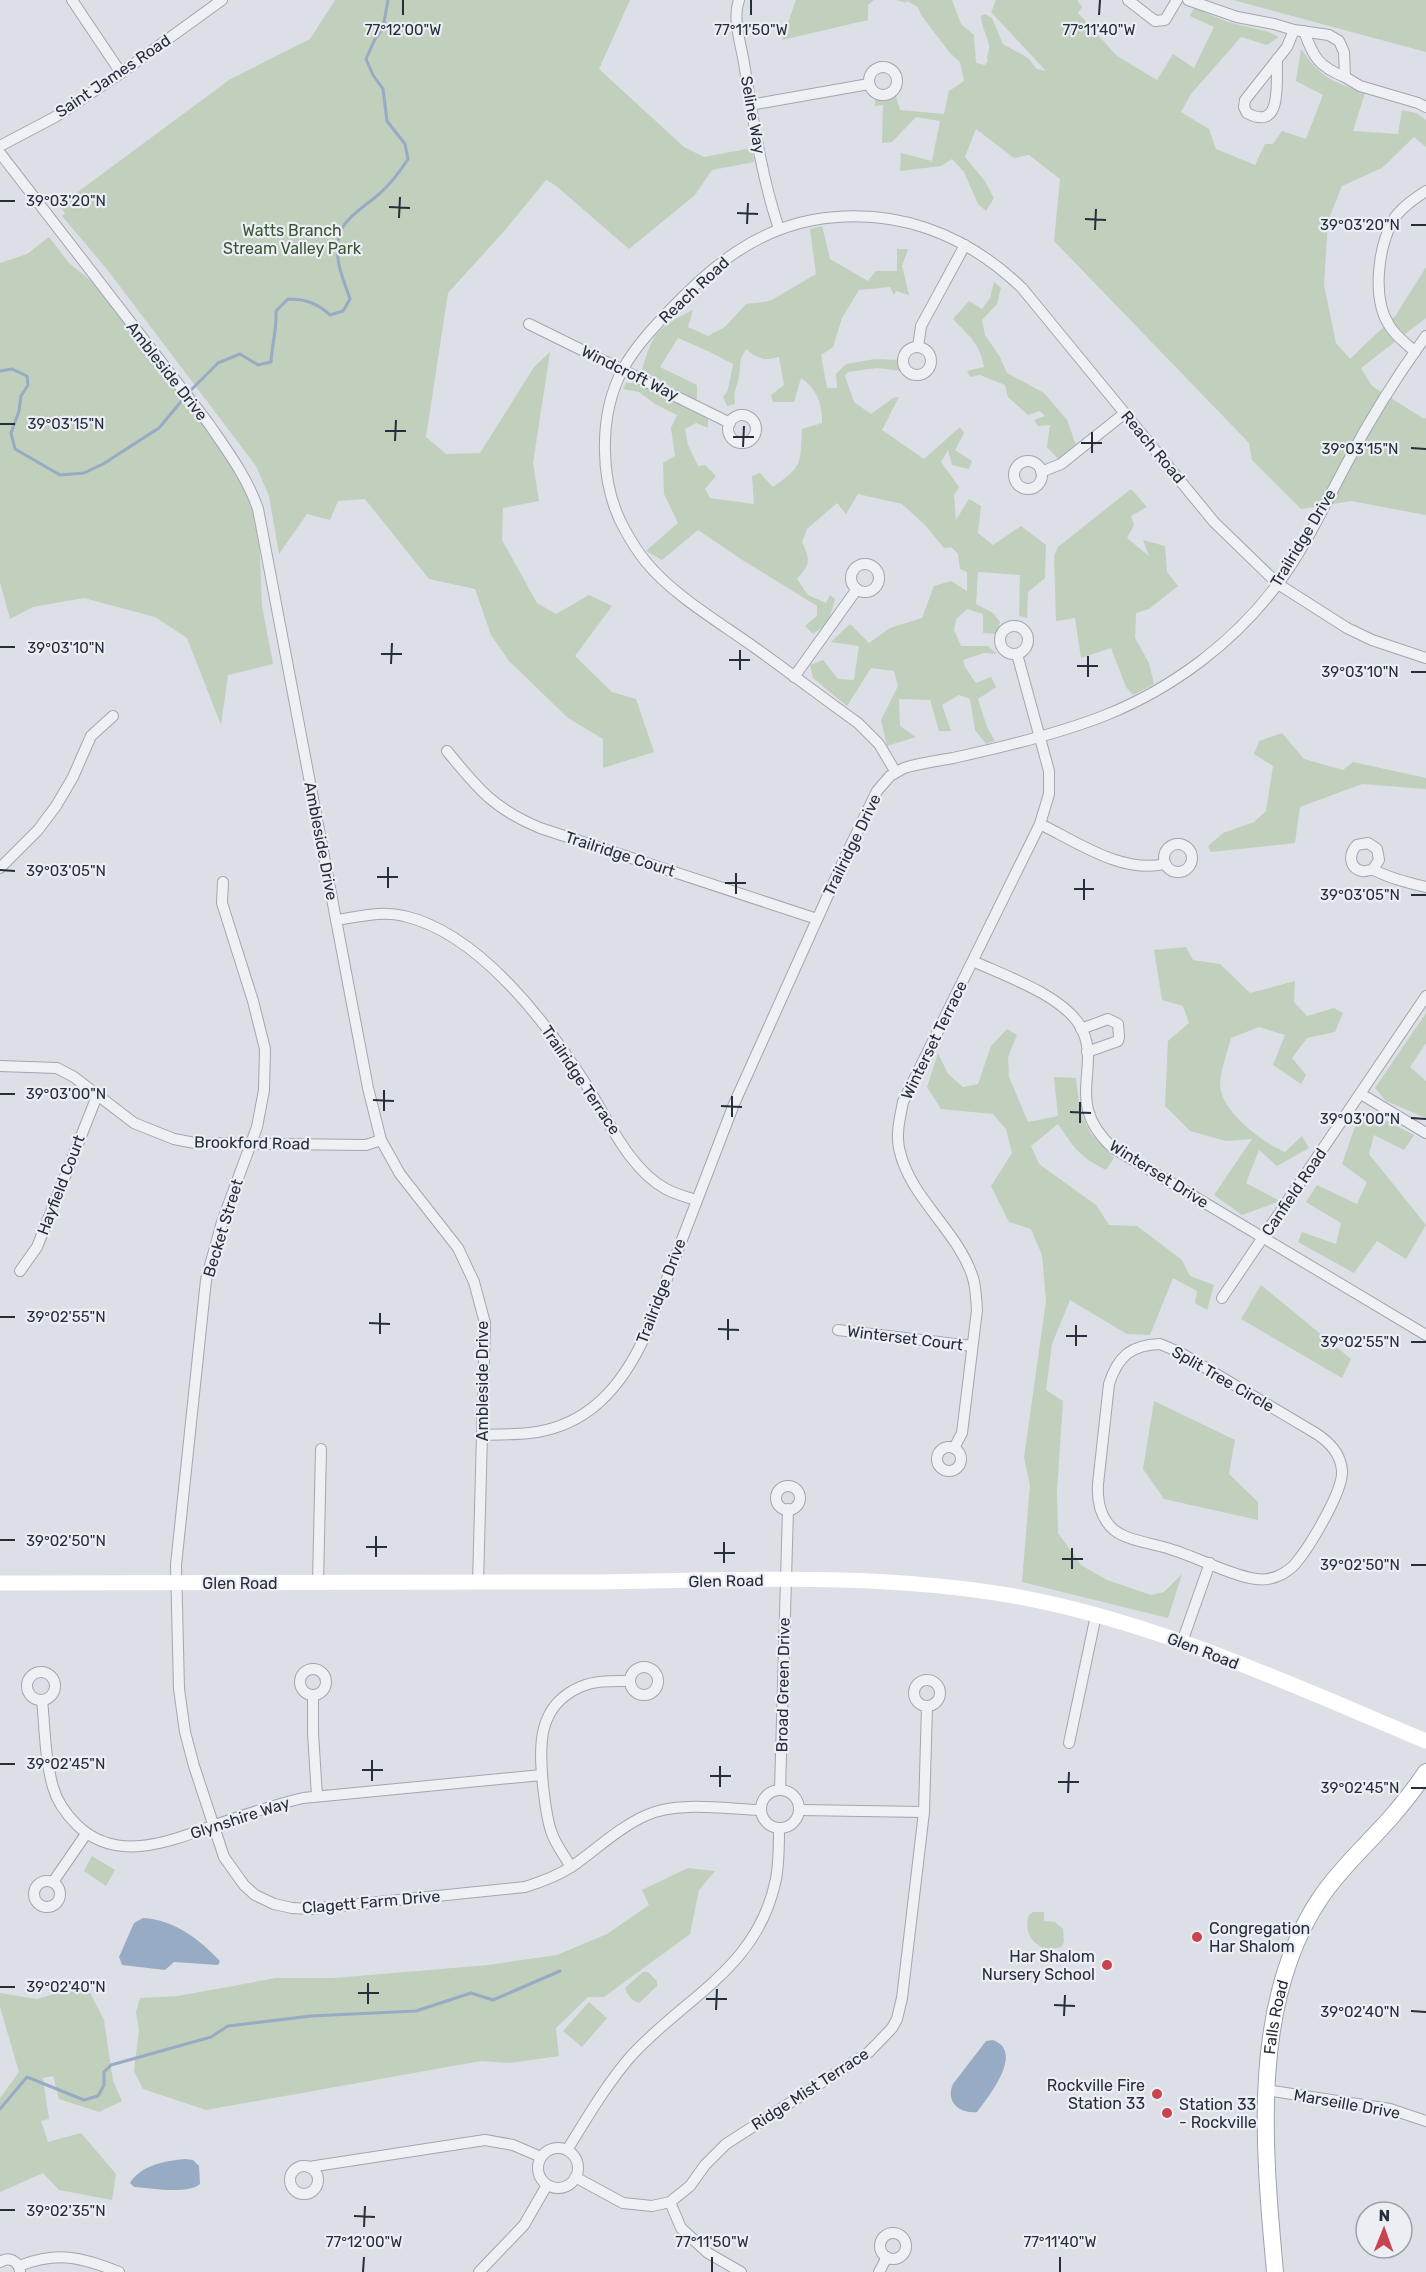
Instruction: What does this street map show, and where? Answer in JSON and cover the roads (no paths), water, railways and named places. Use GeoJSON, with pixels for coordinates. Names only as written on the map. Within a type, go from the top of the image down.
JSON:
{"type":"FeatureCollection","features":[{"type":"Feature","properties":{"kind":"main road","name":"Glen Road"},"geometry":{"type":"LineString","coordinates":[[0,1583],[478,1583],[785,1580],[933,1585],[1014,1597],[1096,1615],[1182,1642],[1426,1741]]}},
{"type":"Feature","properties":{"kind":"main road","name":"Falls Road"},"geometry":{"type":"LineString","coordinates":[[1275,2272],[1265,2162],[1266,2090],[1275,2014],[1282,1982],[1308,1919],[1335,1878],[1392,1817],[1426,1772]]}},
{"type":"Feature","properties":{"kind":"street"},"geometry":{"type":"LineString","coordinates":[[72,0],[121,72]]}},
{"type":"Feature","properties":{"kind":"street","name":"Saint James Road"},"geometry":{"type":"LineString","coordinates":[[0,146],[55,117],[222,0]]}},
{"type":"Feature","properties":{"kind":"street","name":"Seline Way"},"geometry":{"type":"LineString","coordinates":[[739,0],[736,17],[750,105],[767,193],[779,229]]}},
{"type":"Feature","properties":{"kind":"street"},"geometry":{"type":"LineString","coordinates":[[1128,0],[1155,21],[1160,21],[1165,20],[1177,0]]}},
{"type":"Feature","properties":{"kind":"street"},"geometry":{"type":"LineString","coordinates":[[1188,0],[1237,17],[1299,31],[1329,35],[1339,41],[1344,52],[1345,77]]}},
{"type":"Feature","properties":{"kind":"street"},"geometry":{"type":"LineString","coordinates":[[1277,59],[1274,111],[1268,118],[1258,119],[1247,113],[1244,107],[1245,100],[1277,59],[1287,47],[1299,31]]}},
{"type":"Feature","properties":{"kind":"street"},"geometry":{"type":"LineString","coordinates":[[1299,31],[1321,66],[1328,71],[1360,86],[1405,98],[1426,107]]}},
{"type":"Feature","properties":{"kind":"street"},"geometry":{"type":"LineString","coordinates":[[750,105],[869,84]]}},
{"type":"Feature","properties":{"kind":"street","name":"Ambleside Drive"},"geometry":{"type":"LineString","coordinates":[[0,153],[209,424],[251,488],[258,509],[368,1088],[381,1140],[400,1174],[458,1248],[474,1282],[485,1323],[478,1583]]}},
{"type":"Feature","properties":{"kind":"street"},"geometry":{"type":"LineString","coordinates":[[1415,351],[1389,325],[1383,314],[1378,285],[1385,244],[1393,221],[1404,207],[1426,191]]}},
{"type":"Feature","properties":{"kind":"street","name":"Reach Road"},"geometry":{"type":"LineString","coordinates":[[895,771],[870,733],[686,598],[657,574],[645,561],[624,527],[609,489],[606,435],[610,408],[623,369],[652,329],[706,274],[742,247],[779,229],[804,222],[835,217],[879,217],[923,227],[965,245],[998,266],[1022,288],[1214,522],[1278,584],[1347,628],[1372,640],[1426,658]]}},
{"type":"Feature","properties":{"kind":"street"},"geometry":{"type":"LineString","coordinates":[[918,347],[921,326],[965,245]]}},
{"type":"Feature","properties":{"kind":"street","name":"Windcroft Way"},"geometry":{"type":"LineString","coordinates":[[529,324],[730,423]]}},
{"type":"Feature","properties":{"kind":"street","name":"Trailridge Drive"},"geometry":{"type":"LineString","coordinates":[[482,1435],[531,1433],[561,1425],[594,1408],[616,1387],[633,1362],[734,1104],[877,791],[895,771],[913,765],[955,758],[1105,715],[1163,687],[1188,671],[1228,638],[1278,584],[1308,537],[1348,460],[1426,336]]}},
{"type":"Feature","properties":{"kind":"street"},"geometry":{"type":"LineString","coordinates":[[1041,472],[1054,469],[1125,413]]}},
{"type":"Feature","properties":{"kind":"street"},"geometry":{"type":"LineString","coordinates":[[794,676],[857,589]]}},
{"type":"Feature","properties":{"kind":"street","name":"Winterset Terrace"},"geometry":{"type":"LineString","coordinates":[[954,1448],[962,1433],[976,1310],[976,1291],[972,1276],[959,1251],[908,1175],[899,1148],[898,1122],[903,1102],[1040,824],[1047,804],[1050,785],[1046,753],[1017,654]]}},
{"type":"Feature","properties":{"kind":"street"},"geometry":{"type":"LineString","coordinates":[[0,868],[38,830],[56,806],[91,736],[112,716]]}},
{"type":"Feature","properties":{"kind":"street","name":"Trailridge Court"},"geometry":{"type":"LineString","coordinates":[[447,752],[475,786],[514,817],[540,828],[817,919]]}},
{"type":"Feature","properties":{"kind":"street"},"geometry":{"type":"LineString","coordinates":[[1040,824],[1109,857],[1139,867],[1165,864]]}},
{"type":"Feature","properties":{"kind":"street"},"geometry":{"type":"LineString","coordinates":[[1373,869],[1392,879],[1426,887]]}},
{"type":"Feature","properties":{"kind":"street","name":"Becket Street"},"geometry":{"type":"LineString","coordinates":[[178,1583],[176,1565],[206,1280],[222,1222],[257,1127],[264,1090],[265,1049],[253,1001],[222,903],[223,882]]}},
{"type":"Feature","properties":{"kind":"street","name":"Trailridge Terrace"},"geometry":{"type":"LineString","coordinates":[[336,920],[374,914],[402,915],[436,926],[460,941],[508,983],[549,1030],[570,1058],[639,1168],[668,1190],[696,1200]]}},
{"type":"Feature","properties":{"kind":"street","name":"Winterset Drive"},"geometry":{"type":"LineString","coordinates":[[973,961],[1057,1003],[1069,1013],[1081,1029],[1087,1052],[1086,1103],[1091,1121],[1104,1141],[1121,1154],[1426,1335]]}},
{"type":"Feature","properties":{"kind":"street","name":"Canfield Road"},"geometry":{"type":"LineString","coordinates":[[1222,1298],[1426,996]]}},
{"type":"Feature","properties":{"kind":"street"},"geometry":{"type":"LineString","coordinates":[[1081,1029],[1108,1019],[1118,1024],[1118,1041],[1087,1052]]}},
{"type":"Feature","properties":{"kind":"street","name":"Brookford Road"},"geometry":{"type":"LineString","coordinates":[[0,1066],[57,1068],[74,1077],[134,1123],[174,1139],[195,1143],[366,1145],[381,1140]]}},
{"type":"Feature","properties":{"kind":"street"},"geometry":{"type":"LineString","coordinates":[[1361,1094],[1426,1133]]}},
{"type":"Feature","properties":{"kind":"street","name":"Hayfield Court"},"geometry":{"type":"LineString","coordinates":[[20,1272],[38,1246],[96,1095]]}},
{"type":"Feature","properties":{"kind":"street","name":"Winterset Court"},"geometry":{"type":"LineString","coordinates":[[838,1330],[972,1346]]}},
{"type":"Feature","properties":{"kind":"street","name":"Split Tree Circle"},"geometry":{"type":"LineString","coordinates":[[1160,1344],[1179,1352],[1317,1434],[1334,1448],[1340,1460],[1342,1472],[1337,1494],[1302,1554],[1289,1571],[1278,1576],[1257,1579],[1210,1563],[1126,1536],[1114,1530],[1101,1512],[1098,1484],[1109,1384],[1112,1373],[1121,1359],[1143,1345],[1160,1344]]}},
{"type":"Feature","properties":{"kind":"street"},"geometry":{"type":"LineString","coordinates":[[318,1583],[321,1449]]}},
{"type":"Feature","properties":{"kind":"street","name":"Broad Green Drive"},"geometry":{"type":"LineString","coordinates":[[780,1790],[788,1509]]}},
{"type":"Feature","properties":{"kind":"street"},"geometry":{"type":"LineString","coordinates":[[1182,1642],[1210,1563]]}},
{"type":"Feature","properties":{"kind":"street","name":"Clagett Farm Drive"},"geometry":{"type":"LineString","coordinates":[[178,1583],[179,1689],[194,1766],[224,1857],[244,1885],[274,1904],[292,1908],[323,1908],[525,1887],[546,1880],[571,1867],[646,1815],[675,1808],[760,1810]]}},
{"type":"Feature","properties":{"kind":"street"},"geometry":{"type":"LineString","coordinates":[[1068,1743],[1096,1615]]}},
{"type":"Feature","properties":{"kind":"street"},"geometry":{"type":"LineString","coordinates":[[571,1867],[550,1829],[542,1775],[544,1723],[555,1705],[565,1695],[580,1687],[596,1682],[630,1681]]}},
{"type":"Feature","properties":{"kind":"street"},"geometry":{"type":"LineString","coordinates":[[313,1696],[317,1796]]}},
{"type":"Feature","properties":{"kind":"street","name":"Glynshire Way"},"geometry":{"type":"LineString","coordinates":[[42,1700],[49,1770],[60,1804],[86,1834],[114,1845],[132,1847],[165,1843],[282,1802],[317,1796],[542,1775]]}},
{"type":"Feature","properties":{"kind":"street","name":"Ridge Mist Terrace"},"geometry":{"type":"LineString","coordinates":[[670,2202],[690,2186],[705,2165],[726,2144],[869,2052],[892,2028],[897,2019],[902,1998],[924,1812],[927,1706]]}},
{"type":"Feature","properties":{"kind":"street"},"geometry":{"type":"LineString","coordinates":[[780,1790],[795,1797],[800,1810],[793,1824],[779,1829],[766,1823],[760,1810],[761,1803],[766,1796],[773,1791],[780,1790]]}},
{"type":"Feature","properties":{"kind":"street"},"geometry":{"type":"LineString","coordinates":[[800,1810],[924,1812]]}},
{"type":"Feature","properties":{"kind":"street"},"geometry":{"type":"LineString","coordinates":[[567,2150],[599,2099],[632,2055],[721,1977],[754,1936],[772,1897],[776,1880],[779,1829]]}},
{"type":"Feature","properties":{"kind":"street"},"geometry":{"type":"LineString","coordinates":[[53,1882],[86,1834]]}},
{"type":"Feature","properties":{"kind":"street","name":"Marseille Drive"},"geometry":{"type":"LineString","coordinates":[[1266,2090],[1390,2109],[1426,2121]]}},
{"type":"Feature","properties":{"kind":"street"},"geometry":{"type":"LineString","coordinates":[[309,2167],[484,2140],[513,2145],[541,2157]]}},
{"type":"Feature","properties":{"kind":"street"},"geometry":{"type":"LineString","coordinates":[[552,2149],[567,2150],[576,2159],[575,2177],[566,2186],[553,2188],[547,2186],[539,2176],[538,2163],[541,2157],[552,2149]]}},
{"type":"Feature","properties":{"kind":"street"},"geometry":{"type":"LineString","coordinates":[[575,2177],[623,2203],[645,2206],[670,2202],[681,2228],[708,2253],[741,2272]]}},
{"type":"Feature","properties":{"kind":"street"},"geometry":{"type":"LineString","coordinates":[[478,2272],[524,2225],[547,2186]]}},
{"type":"Feature","properties":{"kind":"street"},"geometry":{"type":"LineString","coordinates":[[0,2262],[9,2259],[20,2269],[40,2258],[56,2256],[96,2263],[119,2272]]}},
{"type":"Feature","properties":{"kind":"street"},"geometry":{"type":"LineString","coordinates":[[879,2272],[887,2258]]}},
{"type":"Feature","properties":{"kind":"water"},"geometry":{"type":"Polygon","coordinates":[[[143,1918],[166,1922],[186,1932],[220,1961],[218,1965],[174,1962],[165,1970],[122,1965],[119,1957],[134,1923],[143,1918]]]}},
{"type":"Feature","properties":{"kind":"water"},"geometry":{"type":"Polygon","coordinates":[[[993,2040],[1001,2044],[1006,2056],[1002,2073],[977,2112],[960,2109],[951,2096],[953,2084],[986,2041],[993,2040]]]}},
{"type":"Feature","properties":{"kind":"water"},"geometry":{"type":"Polygon","coordinates":[[[185,2159],[193,2160],[199,2166],[200,2184],[194,2187],[178,2190],[159,2189],[134,2187],[130,2183],[147,2168],[185,2159]]]}},
{"type":"Feature","properties":{"kind":"waterway"},"geometry":{"type":"LineString","coordinates":[[188,393],[218,363],[240,354],[258,365],[271,362],[276,311],[288,299],[311,302],[330,315],[343,311],[350,299],[338,258],[339,236],[348,220],[387,187],[408,159],[405,144],[387,121],[383,89],[366,59],[383,28],[388,0]]}},
{"type":"Feature","properties":{"kind":"waterway"},"geometry":{"type":"LineString","coordinates":[[0,371],[12,369],[27,376],[28,385],[21,396],[19,411],[11,433],[15,449],[60,475],[84,473],[103,464],[159,428],[184,398]]}},
{"type":"Feature","properties":{"kind":"waterway"},"geometry":{"type":"LineString","coordinates":[[0,2109],[27,2077],[84,2100],[98,2096],[104,2085],[104,2072],[111,2065],[211,2037],[228,2026],[311,2016],[416,2011],[471,1993],[493,2000],[560,1971]]}},
{"type":"Feature","properties":{"kind":"place","name":"Congregation Har Shalom"},"geometry":{"type":"Point","coordinates":[1197,1937]}},
{"type":"Feature","properties":{"kind":"place","name":"Har Shalom Nursery School"},"geometry":{"type":"Point","coordinates":[1107,1965]}},
{"type":"Feature","properties":{"kind":"place","name":"Rockville Fire Station 33"},"geometry":{"type":"Point","coordinates":[1157,2094]}},
{"type":"Feature","properties":{"kind":"place","name":"Station 33 - Rockville"},"geometry":{"type":"Point","coordinates":[1167,2113]}},
{"type":"Feature","properties":{"kind":"park label","name":"Watts Branch Stream Valley Park"},"geometry":{"type":"Point","coordinates":[292,239]}}]}
